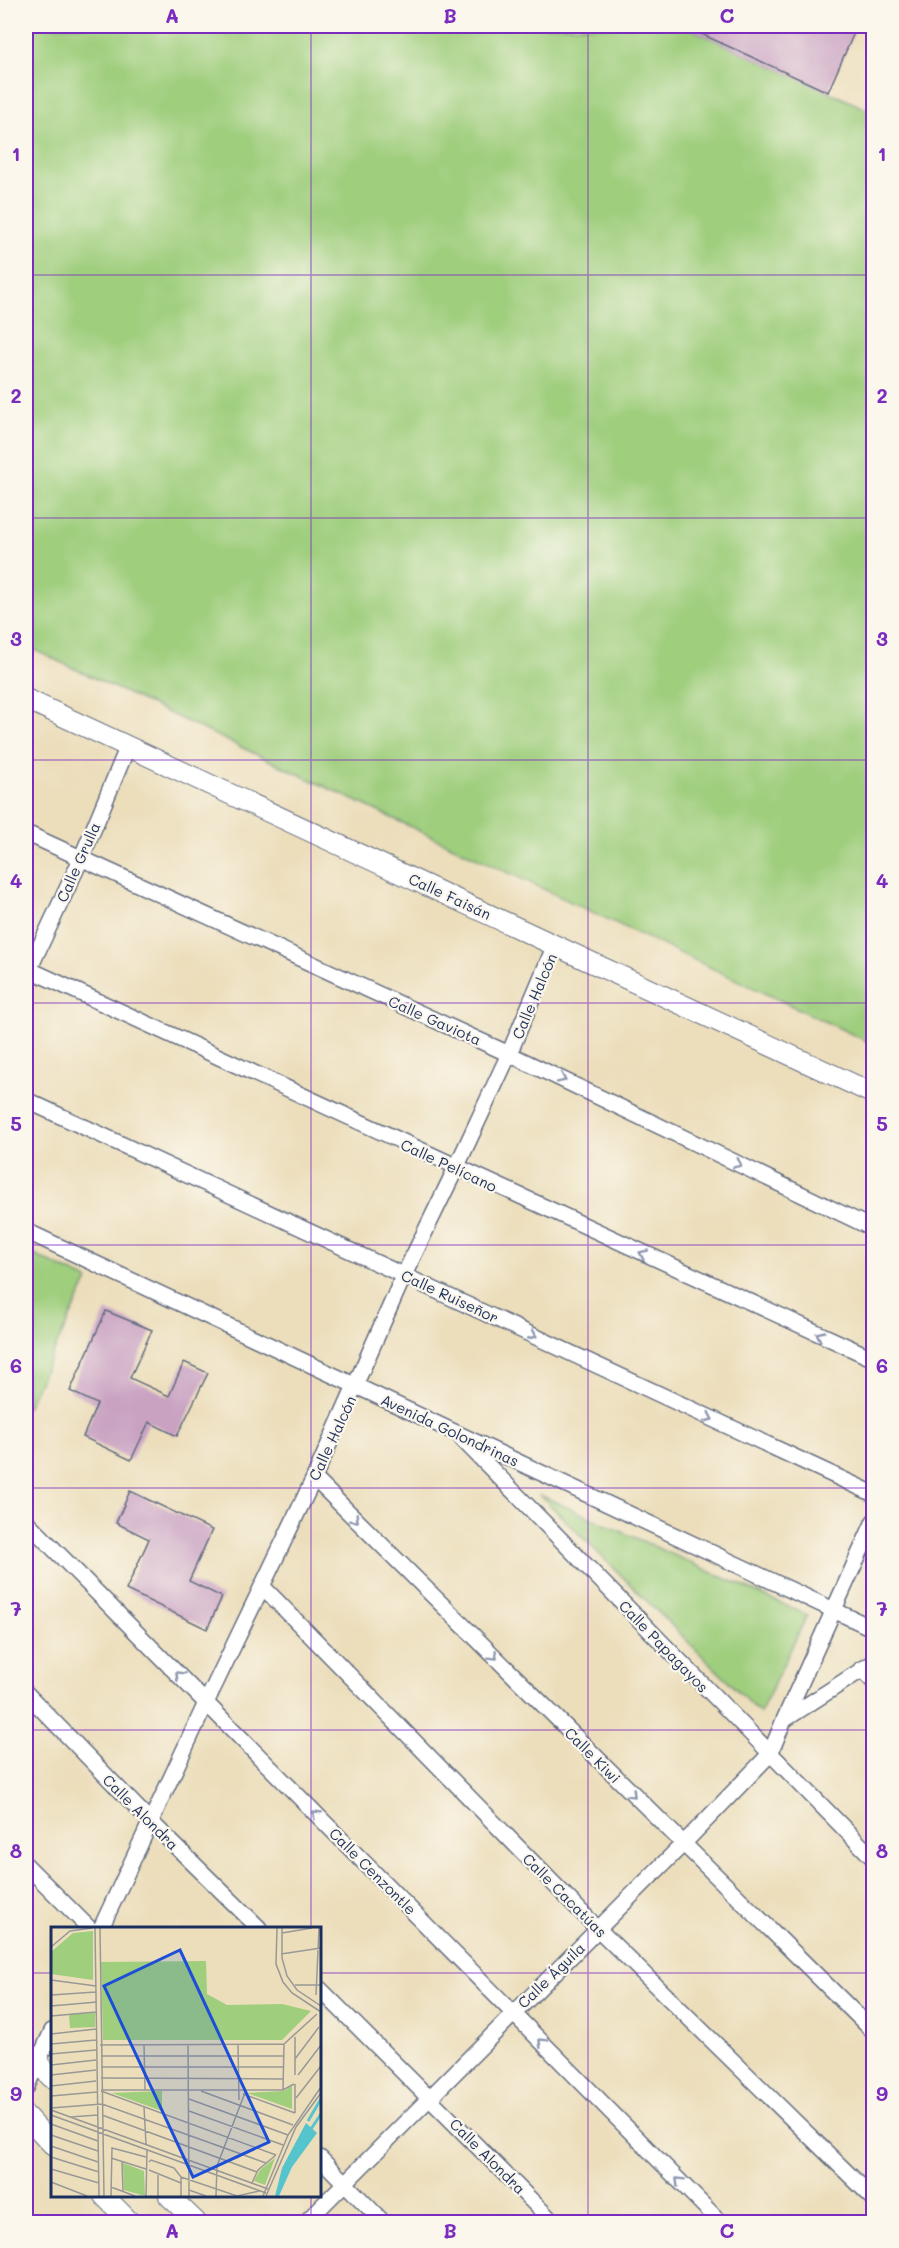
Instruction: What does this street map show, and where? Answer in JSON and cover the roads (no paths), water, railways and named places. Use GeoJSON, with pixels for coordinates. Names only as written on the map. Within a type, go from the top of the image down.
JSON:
{"type":"FeatureCollection","features":[{"type":"Feature","properties":{"kind":"street","name":"Calle Faisán"},"geometry":{"type":"LineString","coordinates":[[26,699],[873,1094]]}},
{"type":"Feature","properties":{"kind":"street","name":"Calle Grulla"},"geometry":{"type":"LineString","coordinates":[[27,971],[81,859],[128,746]]}},
{"type":"Feature","properties":{"kind":"street","name":"Calle Gaviota"},"geometry":{"type":"LineString","coordinates":[[26,832],[509,1054],[873,1229]]}},
{"type":"Feature","properties":{"kind":"street","name":"Calle Halcón"},"geometry":{"type":"LineString","coordinates":[[102,1927],[314,1478],[404,1275],[509,1054],[555,945]]}},
{"type":"Feature","properties":{"kind":"street","name":"Calle Pelícano"},"geometry":{"type":"LineString","coordinates":[[27,971],[873,1359]]}},
{"type":"Feature","properties":{"kind":"street","name":"Calle Ruiseñor"},"geometry":{"type":"LineString","coordinates":[[26,1100],[873,1494]]}},
{"type":"Feature","properties":{"kind":"street","name":"Avenida Golondrinas"},"geometry":{"type":"LineString","coordinates":[[26,1231],[873,1629]]}},
{"type":"Feature","properties":{"kind":"street","name":"Calle Papagayos"},"geometry":{"type":"LineString","coordinates":[[455,1433],[873,1859]]}},
{"type":"Feature","properties":{"kind":"street","name":"Calle Kiwi"},"geometry":{"type":"LineString","coordinates":[[314,1478],[873,2032]]}},
{"type":"Feature","properties":{"kind":"street","name":"Calle Cenzontle"},"geometry":{"type":"LineString","coordinates":[[26,1521],[720,2223]]}},
{"type":"Feature","properties":{"kind":"street","name":"Calle Águila"},"geometry":{"type":"LineString","coordinates":[[306,2223],[770,1754],[832,1609],[873,1521]]}},
{"type":"Feature","properties":{"kind":"street","name":"Calle Cacatúas"},"geometry":{"type":"LineString","coordinates":[[262,1586],[598,1929],[873,2199]]}},
{"type":"Feature","properties":{"kind":"street"},"geometry":{"type":"LineString","coordinates":[[784,1720],[867,1666],[873,1682]]}},
{"type":"Feature","properties":{"kind":"street","name":"Calle Alondra"},"geometry":{"type":"LineString","coordinates":[[26,1693],[257,1927]]}},
{"type":"Feature","properties":{"kind":"street"},"geometry":{"type":"LineString","coordinates":[[26,1865],[87,1927]]}},
{"type":"Feature","properties":{"kind":"street","name":"Calle Alondra"},"geometry":{"type":"LineString","coordinates":[[321,1990],[553,2223]]}},
{"type":"Feature","properties":{"kind":"street"},"geometry":{"type":"LineString","coordinates":[[26,2088],[31,2057],[51,2032]]}},
{"type":"Feature","properties":{"kind":"street"},"geometry":{"type":"LineString","coordinates":[[31,2057],[51,2077]]}},
{"type":"Feature","properties":{"kind":"street"},"geometry":{"type":"LineString","coordinates":[[26,2116],[51,2143]]}},
{"type":"Feature","properties":{"kind":"street"},"geometry":{"type":"LineString","coordinates":[[321,2159],[383,2223]]}},
{"type":"Feature","properties":{"kind":"street"},"geometry":{"type":"LineString","coordinates":[[105,2197],[130,2223]]}},
{"type":"Feature","properties":{"kind":"street"},"geometry":{"type":"LineString","coordinates":[[170,2197],[195,2223]]}}]}
